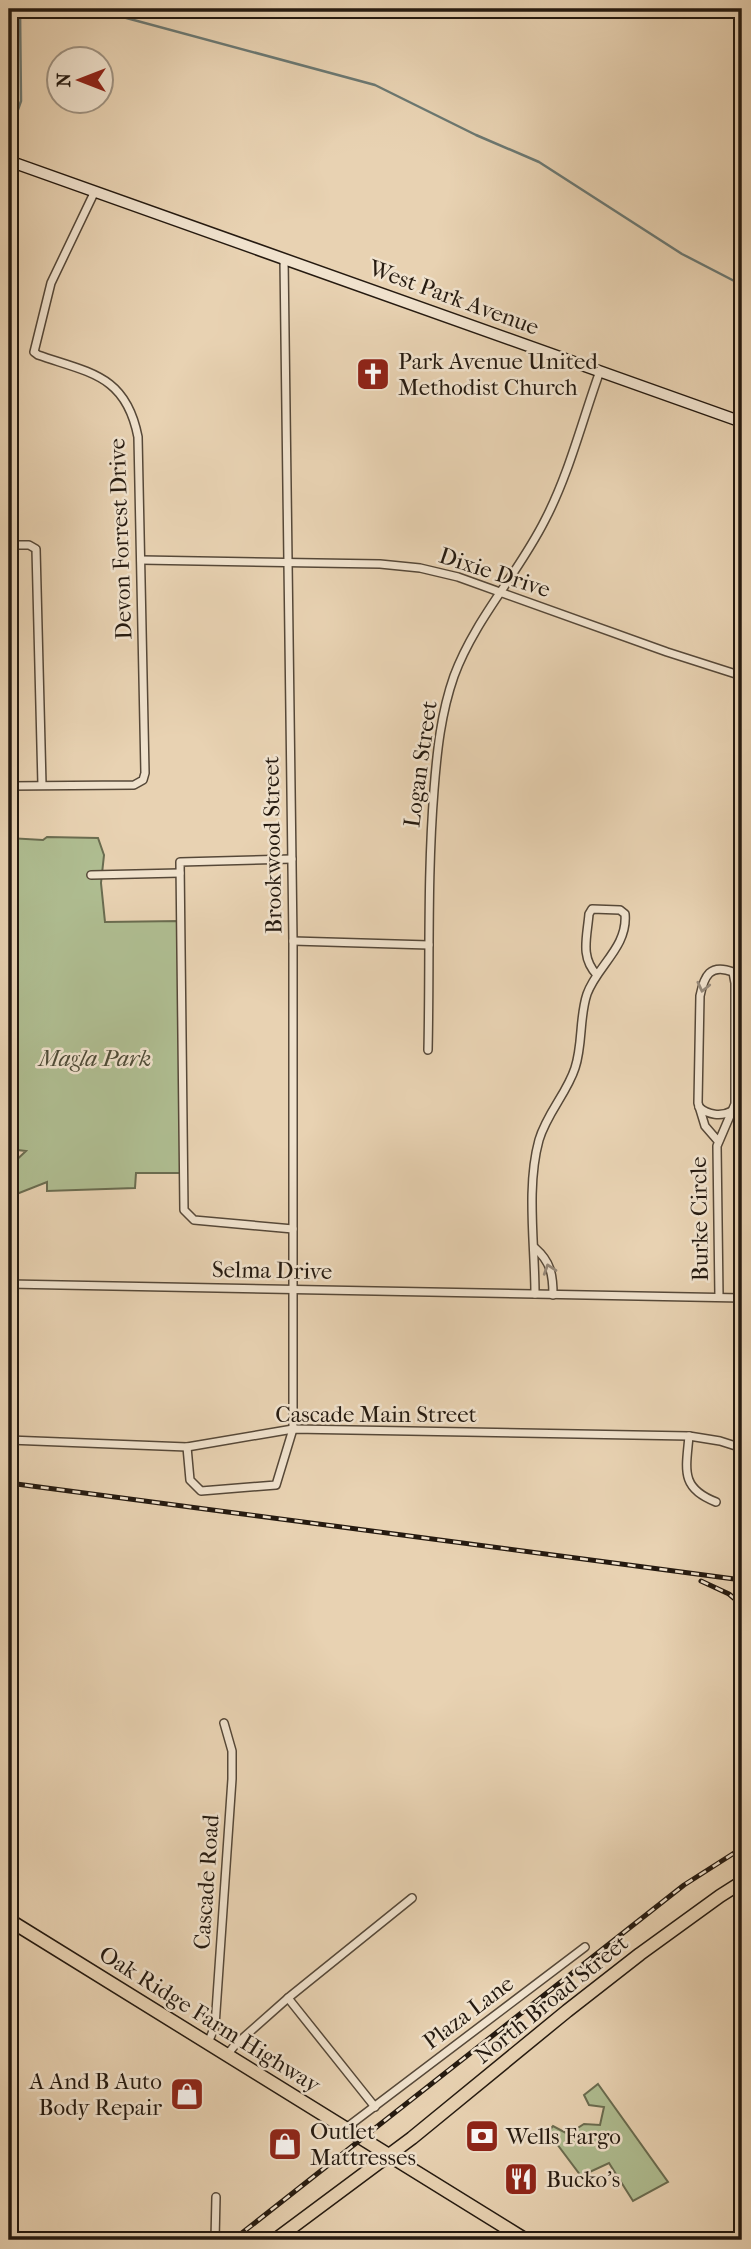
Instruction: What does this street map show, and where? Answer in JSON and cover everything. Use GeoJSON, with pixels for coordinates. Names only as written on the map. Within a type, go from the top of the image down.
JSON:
{"type":"FeatureCollection","features":[{"type":"Feature","properties":{"kind":"main road","name":"West Park Avenue"},"geometry":{"type":"LineString","coordinates":[[9,162],[742,422]]}},
{"type":"Feature","properties":{"kind":"main road","name":"North Broad Street"},"geometry":{"type":"LineString","coordinates":[[275,2240],[389,2155],[642,1952],[742,1882]]}},
{"type":"Feature","properties":{"kind":"main road","name":"Oak Ridge Farm Highway"},"geometry":{"type":"LineString","coordinates":[[9,1920],[526,2240]]}},
{"type":"Feature","properties":{"kind":"street","name":"Devon Forrest Drive"},"geometry":{"type":"LineString","coordinates":[[9,786],[134,785],[143,780],[145,773],[138,437],[134,416],[117,389],[97,375],[34,352],[51,283],[95,191]]}},
{"type":"Feature","properties":{"kind":"street","name":"Brookwood Street"},"geometry":{"type":"LineString","coordinates":[[187,1447],[190,1480],[201,1491],[276,1485],[293,1429],[293,942],[284,259]]}},
{"type":"Feature","properties":{"kind":"street","name":"Logan Street"},"geometry":{"type":"LineString","coordinates":[[428,1050],[430,838],[443,712],[468,642],[544,522],[557,495],[600,371]]}},
{"type":"Feature","properties":{"kind":"street"},"geometry":{"type":"LineString","coordinates":[[9,545],[29,545],[36,550],[42,785]]}},
{"type":"Feature","properties":{"kind":"street","name":"Dixie Drive"},"geometry":{"type":"LineString","coordinates":[[141,560],[380,564],[419,568],[458,577],[742,676]]}},
{"type":"Feature","properties":{"kind":"street"},"geometry":{"type":"LineString","coordinates":[[292,859],[180,862],[180,873],[184,1210],[194,1220],[293,1229]]}},
{"type":"Feature","properties":{"kind":"street"},"geometry":{"type":"LineString","coordinates":[[91,875],[180,873]]}},
{"type":"Feature","properties":{"kind":"street"},"geometry":{"type":"LineString","coordinates":[[535,1294],[535,1158],[546,1120],[574,1073],[579,1057],[587,993],[620,943],[626,926],[625,914],[620,910],[592,909],[589,914],[586,955],[589,966],[597,975]]}},
{"type":"Feature","properties":{"kind":"street"},"geometry":{"type":"LineString","coordinates":[[293,942],[429,945]]}},
{"type":"Feature","properties":{"kind":"street","name":"Burke Circle"},"geometry":{"type":"LineString","coordinates":[[718,1141],[705,1126],[698,1107],[702,983],[712,970],[727,969],[733,972],[735,983],[735,1104],[717,1146],[719,1297]]}},
{"type":"Feature","properties":{"kind":"street"},"geometry":{"type":"LineString","coordinates":[[698,1107],[714,1114],[732,1111]]}},
{"type":"Feature","properties":{"kind":"street"},"geometry":{"type":"LineString","coordinates":[[535,1247],[545,1256],[550,1266],[553,1295]]}},
{"type":"Feature","properties":{"kind":"street","name":"Selma Drive"},"geometry":{"type":"LineString","coordinates":[[9,1284],[742,1298]]}},
{"type":"Feature","properties":{"kind":"street","name":"Cascade Main Street"},"geometry":{"type":"LineString","coordinates":[[9,1440],[187,1447],[293,1429],[689,1436],[742,1448]]}},
{"type":"Feature","properties":{"kind":"street"},"geometry":{"type":"LineString","coordinates":[[689,1436],[687,1480],[702,1496],[716,1502]]}},
{"type":"Feature","properties":{"kind":"street","name":"Cascade Road"},"geometry":{"type":"LineString","coordinates":[[208,2043],[215,2026],[232,1779],[232,1751],[224,1723]]}},
{"type":"Feature","properties":{"kind":"street"},"geometry":{"type":"LineString","coordinates":[[228,2055],[234,2045],[288,1997],[412,1898]]}},
{"type":"Feature","properties":{"kind":"street","name":"Plaza Lane"},"geometry":{"type":"LineString","coordinates":[[346,2128],[585,1947]]}},
{"type":"Feature","properties":{"kind":"street"},"geometry":{"type":"LineString","coordinates":[[288,1997],[374,2108]]}},
{"type":"Feature","properties":{"kind":"street"},"geometry":{"type":"LineString","coordinates":[[215,2240],[216,2197]]}},
{"type":"Feature","properties":{"kind":"green space","name":"Magla Park"},"geometry":{"type":"Polygon","coordinates":[[[47,837],[98,838],[104,855],[101,883],[105,922],[180,921],[184,1173],[136,1173],[135,1188],[47,1191],[47,1182],[9,1197],[9,1167],[26,1151],[9,1149],[9,838],[43,840],[47,837]]]}},
{"type":"Feature","properties":{"kind":"green space"},"geometry":{"type":"Polygon","coordinates":[[[598,2084],[668,2182],[633,2201],[609,2163],[581,2176],[548,2132],[553,2126],[568,2134],[584,2124],[600,2125],[604,2107],[589,2105],[584,2095],[598,2084]]]}},
{"type":"Feature","properties":{"kind":"waterway"},"geometry":{"type":"LineString","coordinates":[[9,135],[21,101],[20,9]]}},
{"type":"Feature","properties":{"kind":"waterway"},"geometry":{"type":"LineString","coordinates":[[93,9],[375,85],[476,135],[539,162],[682,254],[742,285]]}},
{"type":"Feature","properties":{"kind":"railway"},"geometry":{"type":"LineString","coordinates":[[9,1483],[742,1580]]}},
{"type":"Feature","properties":{"kind":"railway"},"geometry":{"type":"LineString","coordinates":[[701,1581],[729,1594],[742,1605]]}},
{"type":"Feature","properties":{"kind":"railway"},"geometry":{"type":"LineString","coordinates":[[233,2240],[684,1885],[742,1848]]}},
{"type":"Feature","properties":{"kind":"place","name":"Park Avenue United Methodist Church"},"geometry":{"type":"Point","coordinates":[373,374]}},
{"type":"Feature","properties":{"kind":"place","name":"A And B Auto Body Repair"},"geometry":{"type":"Point","coordinates":[187,2094]}},
{"type":"Feature","properties":{"kind":"place","name":"Wells Fargo"},"geometry":{"type":"Point","coordinates":[482,2136]}},
{"type":"Feature","properties":{"kind":"place","name":"Outlet Mattresses"},"geometry":{"type":"Point","coordinates":[285,2144]}},
{"type":"Feature","properties":{"kind":"place","name":"Bucko's"},"geometry":{"type":"Point","coordinates":[521,2179]}}]}
